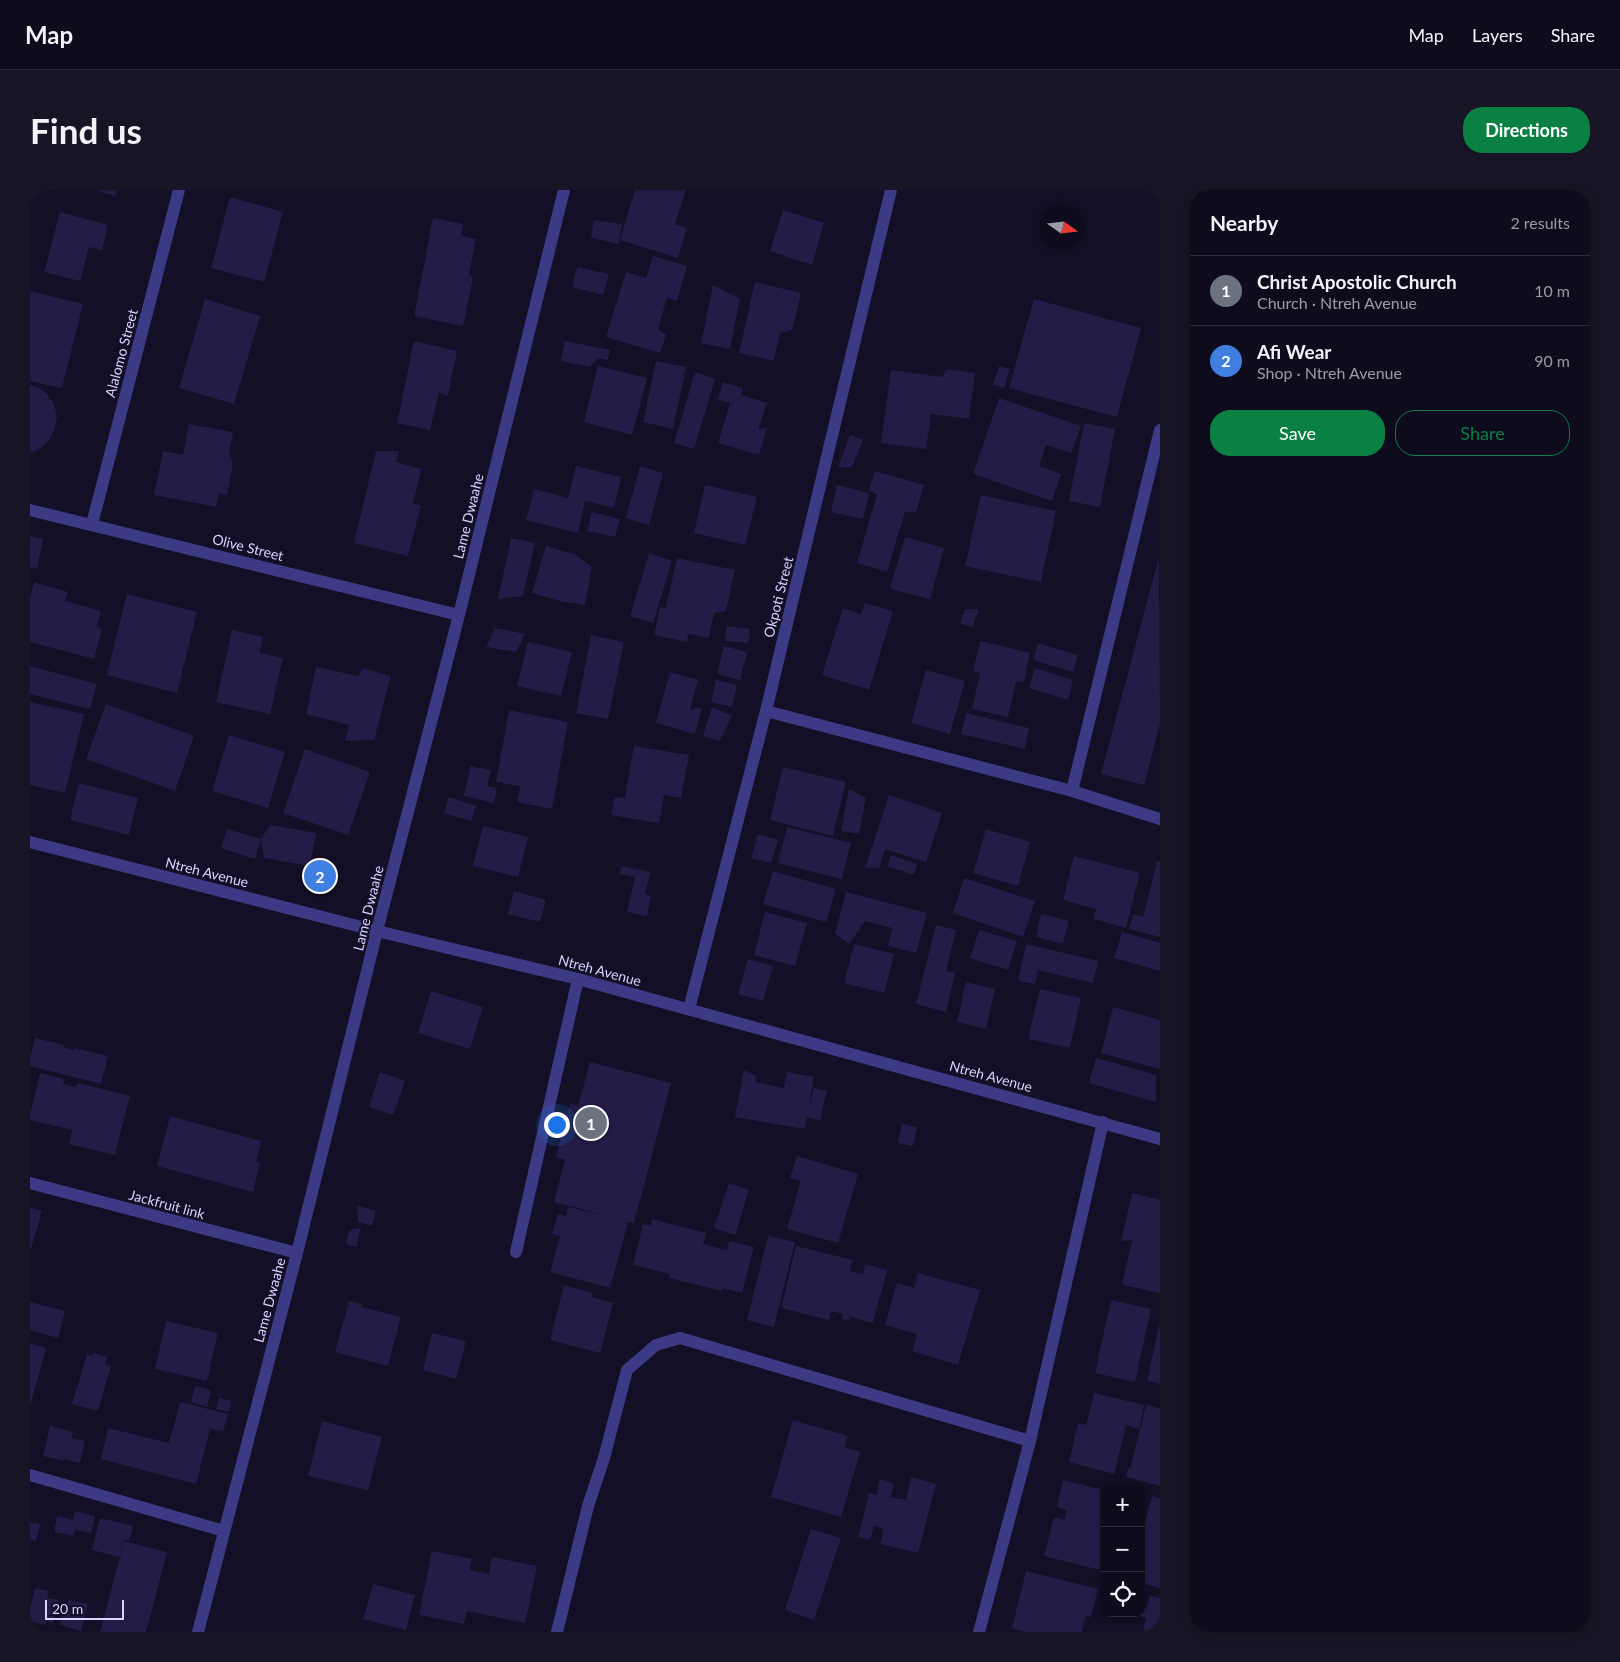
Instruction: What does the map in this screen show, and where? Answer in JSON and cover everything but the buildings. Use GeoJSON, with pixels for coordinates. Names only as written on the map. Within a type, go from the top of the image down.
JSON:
{"type":"FeatureCollection","features":[{"type":"Feature","properties":{"kind":"street","name":"Alalomo Street"},"geometry":{"type":"LineString","coordinates":[[92,524],[179,190]]}},
{"type":"Feature","properties":{"kind":"street","name":"Lame Dwaahe"},"geometry":{"type":"LineString","coordinates":[[198,1632],[297,1253],[377,931],[459,615],[564,190]]}},
{"type":"Feature","properties":{"kind":"street","name":"Okpoti Street"},"geometry":{"type":"LineString","coordinates":[[689,1009],[766,711],[891,190]]}},
{"type":"Feature","properties":{"kind":"street"},"geometry":{"type":"LineString","coordinates":[[1072,791],[1158,453],[1160,430]]}},
{"type":"Feature","properties":{"kind":"street","name":"Olive Street"},"geometry":{"type":"LineString","coordinates":[[30,510],[459,615]]}},
{"type":"Feature","properties":{"kind":"street"},"geometry":{"type":"LineString","coordinates":[[766,711],[1072,791],[1160,819]]}},
{"type":"Feature","properties":{"kind":"street","name":"Ntreh Avenue"},"geometry":{"type":"LineString","coordinates":[[30,842],[377,931],[578,979],[1160,1139]]}},
{"type":"Feature","properties":{"kind":"street"},"geometry":{"type":"LineString","coordinates":[[516,1252],[578,979]]}},
{"type":"Feature","properties":{"kind":"street"},"geometry":{"type":"LineString","coordinates":[[979,1632],[1030,1441],[1103,1122]]}},
{"type":"Feature","properties":{"kind":"street","name":"Jackfruit link"},"geometry":{"type":"LineString","coordinates":[[30,1183],[297,1253]]}},
{"type":"Feature","properties":{"kind":"street"},"geometry":{"type":"LineString","coordinates":[[557,1632],[588,1506],[604,1458],[627,1370],[656,1345],[680,1338],[1030,1441]]}},
{"type":"Feature","properties":{"kind":"street"},"geometry":{"type":"LineString","coordinates":[[30,1475],[224,1532]]}},
{"type":"Feature","properties":{"kind":"place","name":"Afi Wear"},"geometry":{"type":"Point","coordinates":[320,876]}},
{"type":"Feature","properties":{"kind":"place","name":"Christ Apostolic Church"},"geometry":{"type":"Point","coordinates":[591,1123]}}]}
